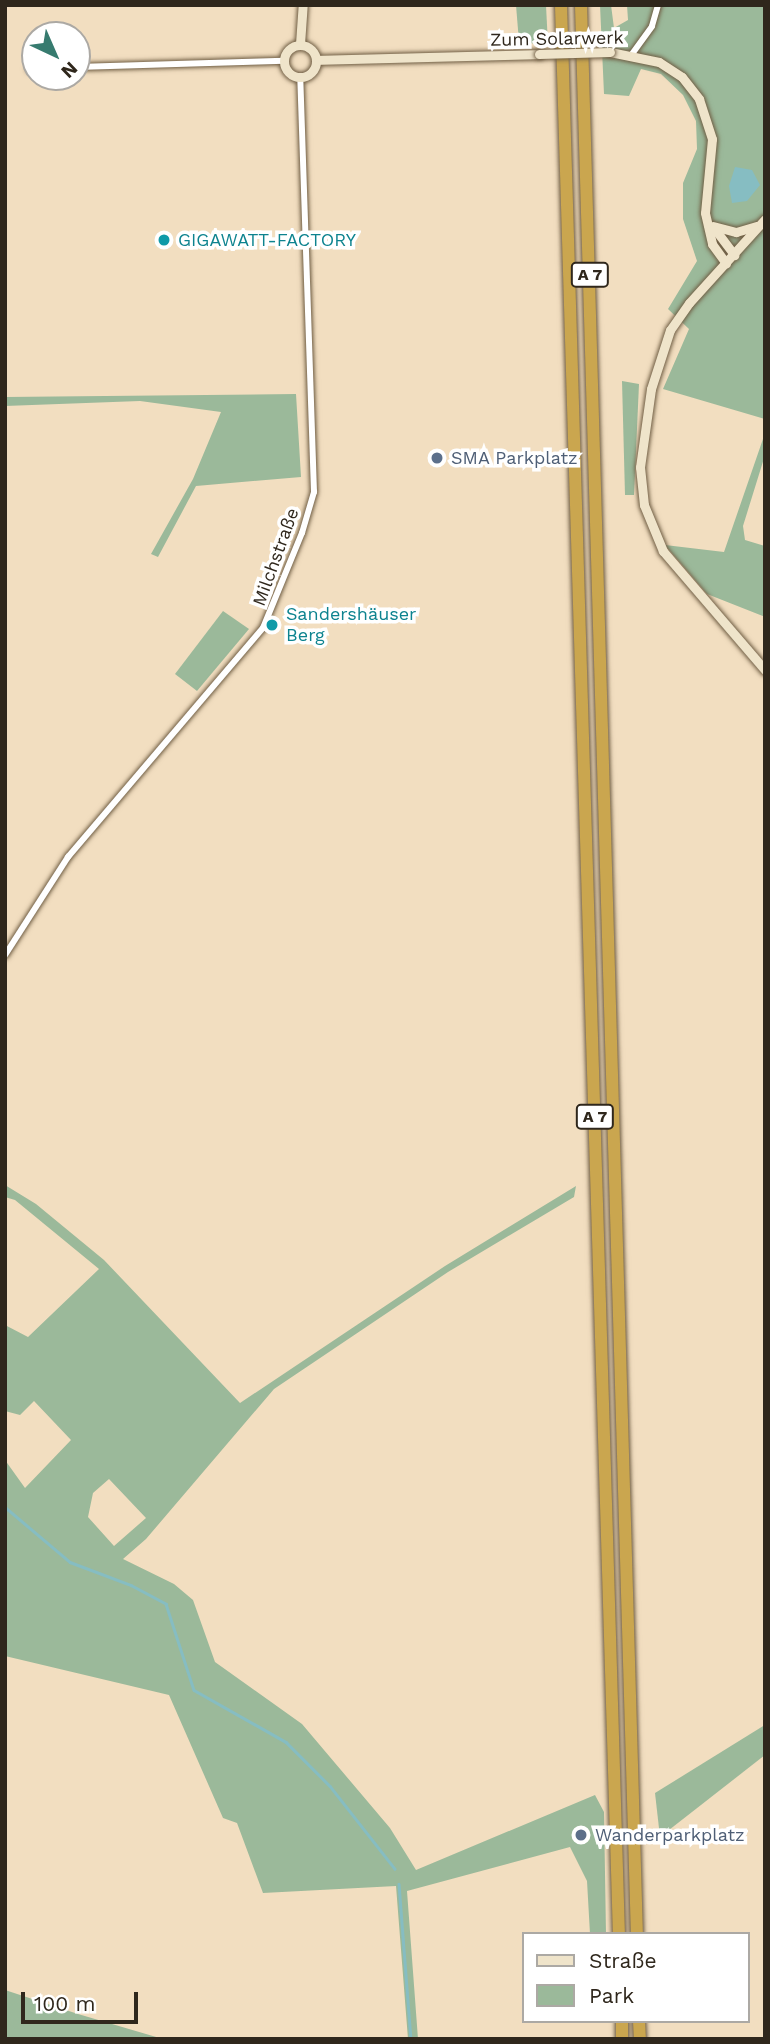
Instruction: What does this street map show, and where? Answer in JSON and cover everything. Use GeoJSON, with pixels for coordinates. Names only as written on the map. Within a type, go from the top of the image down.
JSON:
{"type":"FeatureCollection","features":[{"type":"Feature","properties":{"kind":"highway","name":"A 7"},"geometry":{"type":"LineString","coordinates":[[561,5],[619,1932]]}},
{"type":"Feature","properties":{"kind":"highway","name":"A 7"},"geometry":{"type":"LineString","coordinates":[[581,5],[637,1932]]}},
{"type":"Feature","properties":{"kind":"main road"},"geometry":{"type":"LineString","coordinates":[[300,44],[303,5]]}},
{"type":"Feature","properties":{"kind":"main road"},"geometry":{"type":"LineString","coordinates":[[300,44],[312,49],[317,60],[313,72],[300,77],[288,72],[284,61],[289,50],[300,44]]}},
{"type":"Feature","properties":{"kind":"main road","name":"Zum Solarwerk"},"geometry":{"type":"LineString","coordinates":[[317,60],[610,52],[632,54],[674,71],[703,106],[712,139],[704,194],[712,244],[726,262]]}},
{"type":"Feature","properties":{"kind":"main road"},"geometry":{"type":"LineString","coordinates":[[710,222],[742,232],[764,220]]}},
{"type":"Feature","properties":{"kind":"main road"},"geometry":{"type":"LineString","coordinates":[[764,220],[682,311],[660,353],[640,455],[640,480],[648,517],[663,551],[765,670]]}},
{"type":"Feature","properties":{"kind":"main road"},"geometry":{"type":"LineString","coordinates":[[710,222],[734,255]]}},
{"type":"Feature","properties":{"kind":"street"},"geometry":{"type":"LineString","coordinates":[[632,54],[652,26],[658,5]]}},
{"type":"Feature","properties":{"kind":"street"},"geometry":{"type":"LineString","coordinates":[[91,67],[284,61]]}},
{"type":"Feature","properties":{"kind":"street","name":"Milchstraße"},"geometry":{"type":"LineString","coordinates":[[5,955],[90,828],[263,628],[302,533],[314,492],[300,77]]}},
{"type":"Feature","properties":{"kind":"green space"},"geometry":{"type":"Polygon","coordinates":[[[516,5],[546,5],[548,45],[519,42],[516,5]]]}},
{"type":"Feature","properties":{"kind":"green space"},"geometry":{"type":"Polygon","coordinates":[[[600,5],[611,5],[614,28],[628,20],[627,5],[765,5],[765,419],[663,389],[689,329],[668,309],[697,261],[683,219],[683,183],[697,149],[696,121],[683,95],[661,74],[641,69],[629,96],[604,94],[600,5]]]}},
{"type":"Feature","properties":{"kind":"green space"},"geometry":{"type":"Polygon","coordinates":[[[622,381],[639,384],[634,495],[625,495],[622,381]]]}},
{"type":"Feature","properties":{"kind":"green space"},"geometry":{"type":"Polygon","coordinates":[[[296,394],[301,477],[196,486],[158,557],[151,554],[193,479],[221,412],[140,401],[5,406],[5,397],[296,394]]]}},
{"type":"Feature","properties":{"kind":"green space"},"geometry":{"type":"Polygon","coordinates":[[[765,433],[765,455],[743,526],[745,540],[765,546],[765,617],[707,594],[665,545],[724,552],[765,433]]]}},
{"type":"Feature","properties":{"kind":"green space"},"geometry":{"type":"Polygon","coordinates":[[[223,611],[249,629],[197,691],[175,674],[223,611]]]}},
{"type":"Feature","properties":{"kind":"green space"},"geometry":{"type":"Polygon","coordinates":[[[5,1185],[36,1204],[104,1260],[240,1403],[445,1266],[576,1186],[574,1197],[448,1272],[274,1389],[146,1539],[123,1559],[174,1584],[193,1600],[215,1662],[302,1724],[390,1828],[416,1870],[595,1795],[604,1812],[606,1932],[590,1932],[587,1881],[570,1847],[407,1891],[418,2039],[408,2039],[396,1886],[263,1893],[237,1823],[223,1818],[169,1695],[5,1656],[5,1460],[25,1488],[71,1440],[34,1401],[20,1415],[5,1411],[5,1325],[28,1337],[99,1269],[15,1200],[5,1197],[5,1185]],[[109,1479],[93,1493],[88,1517],[114,1546],[146,1518],[109,1479]]]}},
{"type":"Feature","properties":{"kind":"green space"},"geometry":{"type":"Polygon","coordinates":[[[765,1725],[765,1755],[660,1837],[655,1793],[765,1725]]]}},
{"type":"Feature","properties":{"kind":"green space"},"geometry":{"type":"Polygon","coordinates":[[[5,1990],[78,2014],[163,2039],[5,2039],[5,1990]]]}},
{"type":"Feature","properties":{"kind":"water"},"geometry":{"type":"Polygon","coordinates":[[[735,167],[752,170],[760,185],[747,201],[732,203],[729,186],[735,167]]]}},
{"type":"Feature","properties":{"kind":"waterway"},"geometry":{"type":"LineString","coordinates":[[5,1507],[70,1562],[131,1585],[166,1604],[194,1690],[286,1742],[330,1786],[395,1869]]}},
{"type":"Feature","properties":{"kind":"waterway"},"geometry":{"type":"LineString","coordinates":[[399,1884],[411,2039]]}},
{"type":"Feature","properties":{"kind":"place","name":"GIGAWATT-FACTORY"},"geometry":{"type":"Point","coordinates":[164,240]}},
{"type":"Feature","properties":{"kind":"place","name":"SMA Parkplatz"},"geometry":{"type":"Point","coordinates":[437,458]}},
{"type":"Feature","properties":{"kind":"place","name":"Sandershäuser Berg"},"geometry":{"type":"Point","coordinates":[272,625]}},
{"type":"Feature","properties":{"kind":"place","name":"Wanderparkplatz"},"geometry":{"type":"Point","coordinates":[581,1835]}}]}
